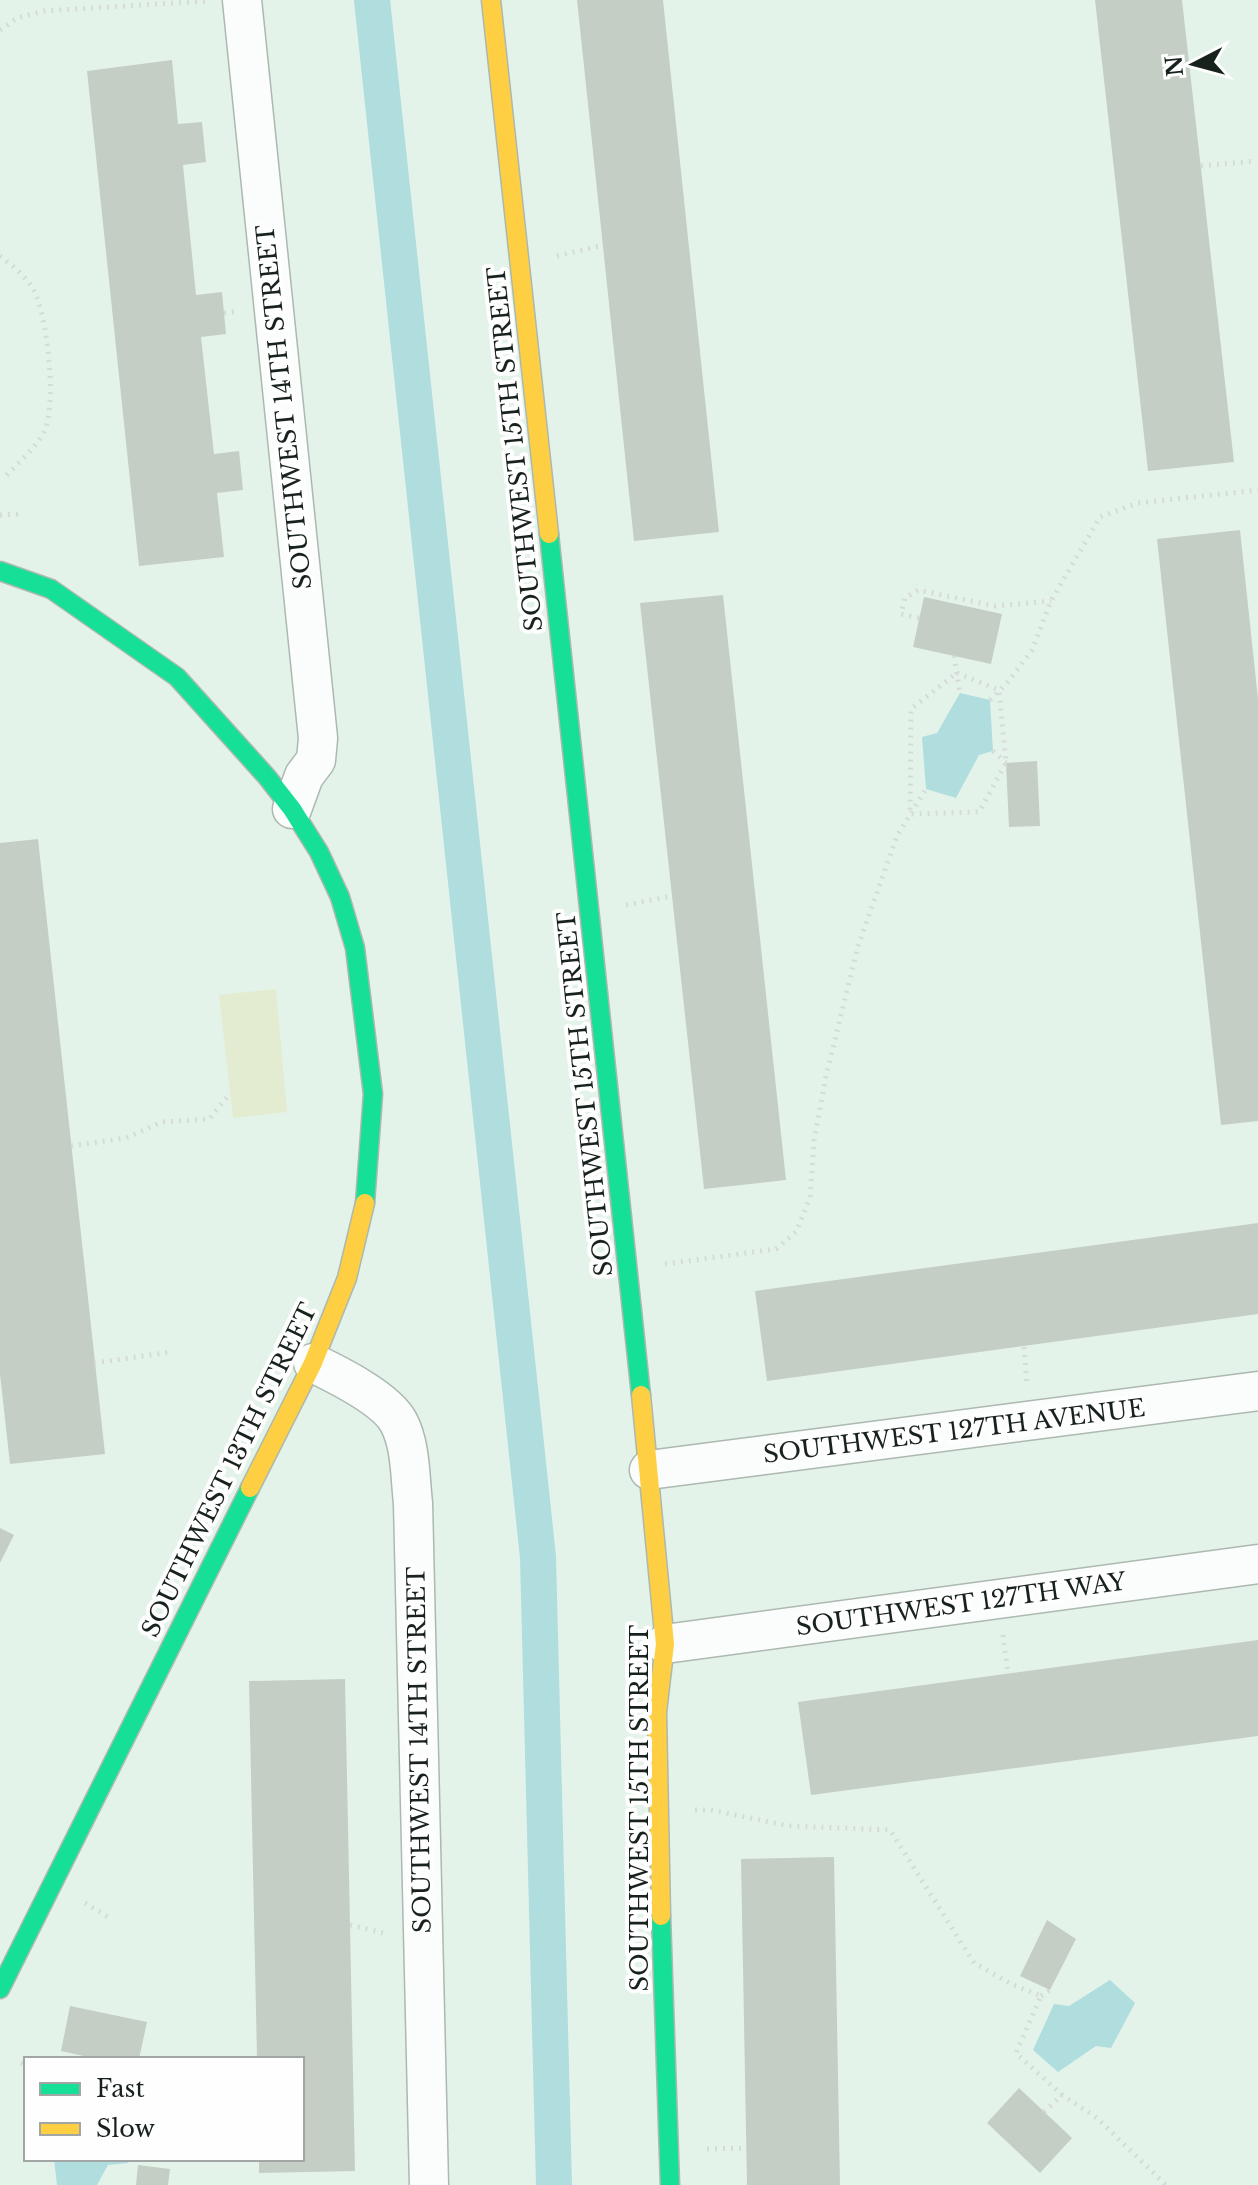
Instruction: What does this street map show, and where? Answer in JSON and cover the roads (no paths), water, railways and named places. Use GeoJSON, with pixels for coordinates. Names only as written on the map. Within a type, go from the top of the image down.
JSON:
{"type":"FeatureCollection","features":[{"type":"Feature","properties":{"kind":"street","name":"SOUTHWEST 14TH STREET"},"geometry":{"type":"LineString","coordinates":[[242,0],[318,738],[316,760],[304,776],[292,809]]}},
{"type":"Feature","properties":{"kind":"street","name":"SOUTHWEST 15TH STREET"},"geometry":{"type":"LineString","coordinates":[[491,0],[628,1268],[665,1644],[657,1712],[670,2185]]}},
{"type":"Feature","properties":{"kind":"street","name":"SOUTHWEST 13TH STREET"},"geometry":{"type":"LineString","coordinates":[[0,571],[51,589],[177,677],[292,809],[319,852],[340,897],[355,948],[373,1094],[367,1197],[347,1278],[313,1363],[0,1989]]}},
{"type":"Feature","properties":{"kind":"street","name":"SOUTHWEST 14TH STREET"},"geometry":{"type":"LineString","coordinates":[[313,1363],[385,1404],[399,1423],[408,1454],[413,1503],[429,2185]]}},
{"type":"Feature","properties":{"kind":"street","name":"SOUTHWEST 127TH AVENUE"},"geometry":{"type":"LineString","coordinates":[[649,1470],[1258,1391]]}},
{"type":"Feature","properties":{"kind":"street","name":"SOUTHWEST 127TH WAY"},"geometry":{"type":"LineString","coordinates":[[665,1644],[1258,1564]]}},
{"type":"Feature","properties":{"kind":"water"},"geometry":{"type":"Polygon","coordinates":[[[960,693],[990,700],[993,751],[979,755],[956,798],[926,789],[922,737],[937,733],[960,693]]]}},
{"type":"Feature","properties":{"kind":"water"},"geometry":{"type":"Polygon","coordinates":[[[1110,1980],[1135,2003],[1111,2048],[1096,2046],[1058,2072],[1033,2050],[1054,2004],[1069,2006],[1110,1980]]]}},
{"type":"Feature","properties":{"kind":"water"},"geometry":{"type":"Polygon","coordinates":[[[54,2161],[128,2161],[108,2165],[97,2185],[57,2185],[54,2161]]]}},
{"type":"Feature","properties":{"kind":"waterway"},"geometry":{"type":"LineString","coordinates":[[372,0],[538,1557],[554,2185]]}}]}
